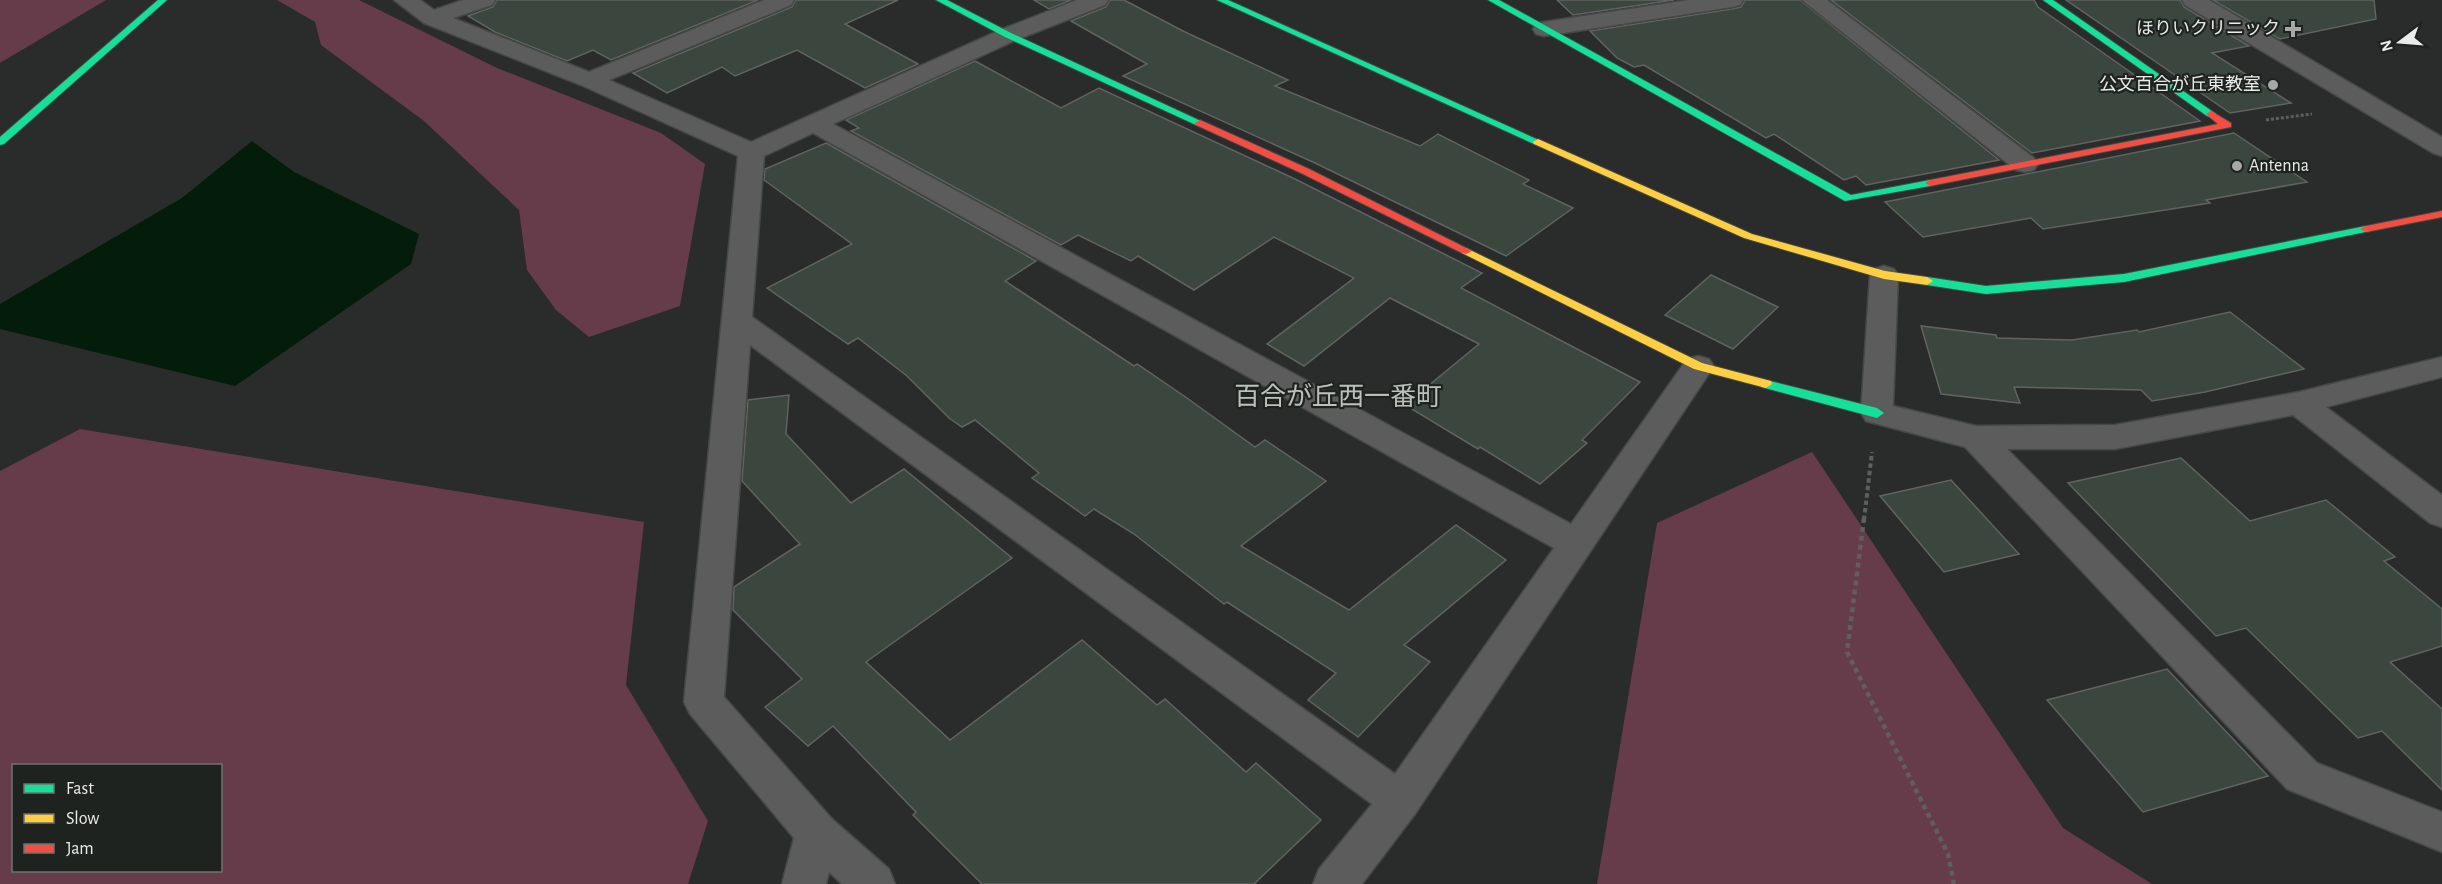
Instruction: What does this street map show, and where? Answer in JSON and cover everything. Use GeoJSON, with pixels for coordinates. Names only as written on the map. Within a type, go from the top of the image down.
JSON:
{"type":"FeatureCollection","features":[{"type":"Feature","properties":{"kind":"street"},"geometry":{"type":"LineString","coordinates":[[0,142],[163,0]]}},
{"type":"Feature","properties":{"kind":"street"},"geometry":{"type":"LineString","coordinates":[[405,0],[432,18],[589,80],[751,152],[1008,35],[1097,0]]}},
{"type":"Feature","properties":{"kind":"street"},"geometry":{"type":"LineString","coordinates":[[432,18],[484,0]]}},
{"type":"Feature","properties":{"kind":"street"},"geometry":{"type":"LineString","coordinates":[[589,80],[783,0]]}},
{"type":"Feature","properties":{"kind":"street"},"geometry":{"type":"LineString","coordinates":[[940,0],[1008,35],[1305,171],[1698,366],[1976,438],[2115,437],[2299,403],[2442,367]]}},
{"type":"Feature","properties":{"kind":"street"},"geometry":{"type":"LineString","coordinates":[[1221,0],[1748,236],[1884,275],[1986,291],[2124,278],[2442,214]]}},
{"type":"Feature","properties":{"kind":"street"},"geometry":{"type":"LineString","coordinates":[[1492,0],[1849,199],[2235,124]]}},
{"type":"Feature","properties":{"kind":"street"},"geometry":{"type":"LineString","coordinates":[[1544,29],[1732,0]]}},
{"type":"Feature","properties":{"kind":"street"},"geometry":{"type":"LineString","coordinates":[[1813,0],[2025,164]]}},
{"type":"Feature","properties":{"kind":"street"},"geometry":{"type":"LineString","coordinates":[[2047,0],[2235,124]]}},
{"type":"Feature","properties":{"kind":"street"},"geometry":{"type":"LineString","coordinates":[[2193,0],[2361,109],[2442,148]]}},
{"type":"Feature","properties":{"kind":"street"},"geometry":{"type":"LineString","coordinates":[[814,124],[1577,544]]}},
{"type":"Feature","properties":{"kind":"street"},"geometry":{"type":"LineString","coordinates":[[751,152],[704,702],[817,833],[873,884]]}},
{"type":"Feature","properties":{"kind":"street"},"geometry":{"type":"LineString","coordinates":[[1877,413],[1884,275]]}},
{"type":"Feature","properties":{"kind":"street"},"geometry":{"type":"LineString","coordinates":[[737,321],[1400,801]]}},
{"type":"Feature","properties":{"kind":"street"},"geometry":{"type":"LineString","coordinates":[[1335,884],[1400,801],[1698,366]]}},
{"type":"Feature","properties":{"kind":"street"},"geometry":{"type":"LineString","coordinates":[[2299,403],[2442,514]]}},
{"type":"Feature","properties":{"kind":"street"},"geometry":{"type":"LineString","coordinates":[[1976,438],[2302,776],[2442,832]]}},
{"type":"Feature","properties":{"kind":"street"},"geometry":{"type":"LineString","coordinates":[[804,884],[817,833]]}},
{"type":"Feature","properties":{"kind":"path"},"geometry":{"type":"LineString","coordinates":[[2235,124],[2361,109]]}},
{"type":"Feature","properties":{"kind":"path"},"geometry":{"type":"LineString","coordinates":[[1877,413],[1846,652],[1948,854],[1954,884]]}},
{"type":"Feature","properties":{"kind":"shaded area"},"geometry":{"type":"Polygon","coordinates":[[[0,0],[106,0],[0,63],[0,0]]]}},
{"type":"Feature","properties":{"kind":"shaded area"},"geometry":{"type":"Polygon","coordinates":[[[277,0],[359,0],[497,68],[661,133],[705,164],[680,306],[589,337],[556,310],[527,270],[519,210],[424,121],[321,45],[315,22],[277,0]]]}},
{"type":"Feature","properties":{"kind":"shaded area"},"geometry":{"type":"Polygon","coordinates":[[[252,141],[294,172],[419,234],[411,264],[235,386],[0,329],[0,304],[182,198],[252,141]]]}},
{"type":"Feature","properties":{"kind":"shaded area"},"geometry":{"type":"Polygon","coordinates":[[[80,429],[644,522],[626,685],[708,821],[688,884],[0,884],[0,471],[80,429]]]}},
{"type":"Feature","properties":{"kind":"shaded area"},"geometry":{"type":"Polygon","coordinates":[[[1812,452],[2063,828],[2152,884],[1597,884],[1657,523],[1812,452]]]}},
{"type":"Feature","properties":{"kind":"building"},"geometry":{"type":"Polygon","coordinates":[[[497,0],[758,0],[611,60],[593,50],[567,61],[495,32],[468,16],[493,7],[497,0]]]}},
{"type":"Feature","properties":{"kind":"building"},"geometry":{"type":"Polygon","coordinates":[[[796,0],[898,0],[845,24],[918,64],[865,88],[797,50],[735,76],[722,67],[667,93],[633,73],[792,7],[796,0]]]}},
{"type":"Feature","properties":{"kind":"building"},"geometry":{"type":"Polygon","coordinates":[[[1034,0],[1071,0],[1049,9],[1034,0]]]}},
{"type":"Feature","properties":{"kind":"building"},"geometry":{"type":"Polygon","coordinates":[[[1110,0],[1124,0],[1183,31],[1288,80],[1275,86],[1420,146],[1438,134],[1529,180],[1523,184],[1573,208],[1506,256],[1315,163],[1123,76],[1147,64],[1071,21],[1106,7],[1110,0]]]}},
{"type":"Feature","properties":{"kind":"building"},"geometry":{"type":"Polygon","coordinates":[[[1557,0],[1674,0],[1573,15],[1557,0]]]}},
{"type":"Feature","properties":{"kind":"building"},"geometry":{"type":"Polygon","coordinates":[[[1745,0],[1800,0],[1999,160],[1866,185],[1856,176],[1844,180],[1774,134],[1766,138],[1644,65],[1634,67],[1617,58],[1590,31],[1732,9],[1741,7],[1745,0]]]}},
{"type":"Feature","properties":{"kind":"building"},"geometry":{"type":"Polygon","coordinates":[[[1831,0],[2034,0],[2038,7],[2200,121],[2032,153],[1831,0]]]}},
{"type":"Feature","properties":{"kind":"building"},"geometry":{"type":"Polygon","coordinates":[[[2066,0],[2180,0],[2184,7],[2249,46],[2212,53],[2291,103],[2230,113],[2066,0]]]}},
{"type":"Feature","properties":{"kind":"building","name":"ほりいクリニック"},"geometry":{"type":"Polygon","coordinates":[[[2213,0],[2374,0],[2376,19],[2280,39],[2213,0]]]}},
{"type":"Feature","properties":{"kind":"building"},"geometry":{"type":"Polygon","coordinates":[[[975,61],[1061,108],[1099,88],[1295,179],[1482,273],[1461,288],[1640,382],[1582,440],[1587,443],[1540,484],[1405,405],[1479,344],[1390,298],[1304,366],[1267,344],[1354,278],[1274,237],[1194,290],[1138,256],[1131,261],[1078,235],[1061,245],[851,131],[859,128],[846,120],[975,61]]]}},
{"type":"Feature","properties":{"kind":"building"},"geometry":{"type":"Polygon","coordinates":[[[2234,133],[2307,182],[2206,200],[2210,203],[2043,229],[2031,218],[1923,237],[1885,202],[2234,133]]]}},
{"type":"Feature","properties":{"kind":"building"},"geometry":{"type":"Polygon","coordinates":[[[826,143],[1036,261],[1005,281],[1134,366],[1137,364],[1255,447],[1265,440],[1326,481],[1241,546],[1349,610],[1456,525],[1506,560],[1404,645],[1430,662],[1358,737],[1308,700],[1336,673],[1227,602],[1224,604],[1134,534],[1094,509],[1085,516],[1032,478],[1039,473],[975,420],[962,427],[949,418],[907,376],[858,338],[848,344],[767,288],[852,244],[764,180],[765,169],[826,143]]]}},
{"type":"Feature","properties":{"kind":"building"},"geometry":{"type":"Polygon","coordinates":[[[1711,275],[1778,307],[1733,349],[1665,315],[1711,275]]]}},
{"type":"Feature","properties":{"kind":"building"},"geometry":{"type":"Polygon","coordinates":[[[2230,312],[2304,369],[2205,392],[2152,401],[2141,390],[2014,387],[2020,403],[1941,394],[1921,326],[1996,335],[1997,338],[2072,340],[2137,330],[2139,332],[2230,312]]]}},
{"type":"Feature","properties":{"kind":"building"},"geometry":{"type":"Polygon","coordinates":[[[789,395],[786,434],[851,503],[904,469],[1012,558],[866,662],[950,740],[1082,640],[1157,705],[1165,699],[1246,772],[1256,763],[1321,820],[1254,884],[982,884],[913,815],[916,812],[833,726],[808,746],[765,707],[802,679],[733,610],[734,587],[800,544],[742,481],[748,400],[789,395]]]}},
{"type":"Feature","properties":{"kind":"building"},"geometry":{"type":"Polygon","coordinates":[[[2181,458],[2250,521],[2326,500],[2395,557],[2384,561],[2442,609],[2442,646],[2390,662],[2442,709],[2442,790],[2382,731],[2358,738],[2246,628],[2216,636],[2068,483],[2181,458]]]}},
{"type":"Feature","properties":{"kind":"building"},"geometry":{"type":"Polygon","coordinates":[[[1951,480],[2019,554],[1944,572],[1880,496],[1951,480]]]}},
{"type":"Feature","properties":{"kind":"building"},"geometry":{"type":"Polygon","coordinates":[[[2167,669],[2268,776],[2143,812],[2047,700],[2167,669]]]}},
{"type":"Feature","properties":{"kind":"traffic: fast"},"geometry":{"type":"LineString","coordinates":[[0,142],[163,0]]}},
{"type":"Feature","properties":{"kind":"traffic: fast"},"geometry":{"type":"LineString","coordinates":[[940,0],[1008,35],[1200,123]]}},
{"type":"Feature","properties":{"kind":"traffic: fast"},"geometry":{"type":"LineString","coordinates":[[1221,0],[1538,142]]}},
{"type":"Feature","properties":{"kind":"traffic: fast"},"geometry":{"type":"LineString","coordinates":[[1492,0],[1849,199],[1930,183]]}},
{"type":"Feature","properties":{"kind":"traffic: fast"},"geometry":{"type":"LineString","coordinates":[[2047,0],[2211,114]]}},
{"type":"Feature","properties":{"kind":"traffic: fast"},"geometry":{"type":"LineString","coordinates":[[1927,281],[1986,290],[2124,278],[2366,229]]}},
{"type":"Feature","properties":{"kind":"traffic: fast"},"geometry":{"type":"LineString","coordinates":[[1766,384],[1877,413]]}},
{"type":"Feature","properties":{"kind":"traffic: slow"},"geometry":{"type":"LineString","coordinates":[[1538,142],[1748,236],[1884,275],[1927,281]]}},
{"type":"Feature","properties":{"kind":"traffic: slow"},"geometry":{"type":"LineString","coordinates":[[1466,251],[1698,366],[1766,384]]}},
{"type":"Feature","properties":{"kind":"traffic: jam"},"geometry":{"type":"LineString","coordinates":[[1930,183],[2227,125],[2211,114]]}},
{"type":"Feature","properties":{"kind":"traffic: jam"},"geometry":{"type":"LineString","coordinates":[[1200,123],[1305,171],[1466,251]]}},
{"type":"Feature","properties":{"kind":"traffic: jam"},"geometry":{"type":"LineString","coordinates":[[2366,229],[2442,214]]}},
{"type":"Feature","properties":{"kind":"place","name":"ほりいクリニック"},"geometry":{"type":"Point","coordinates":[2293,29]}},
{"type":"Feature","properties":{"kind":"place","name":"公文百合が丘東教室"},"geometry":{"type":"Point","coordinates":[2273,85]}},
{"type":"Feature","properties":{"kind":"place","name":"Antenna"},"geometry":{"type":"Point","coordinates":[2237,166]}},
{"type":"Feature","properties":{"kind":"district","name":"百合が丘西一番町"},"geometry":{"type":"Point","coordinates":[1338,397]}}]}
